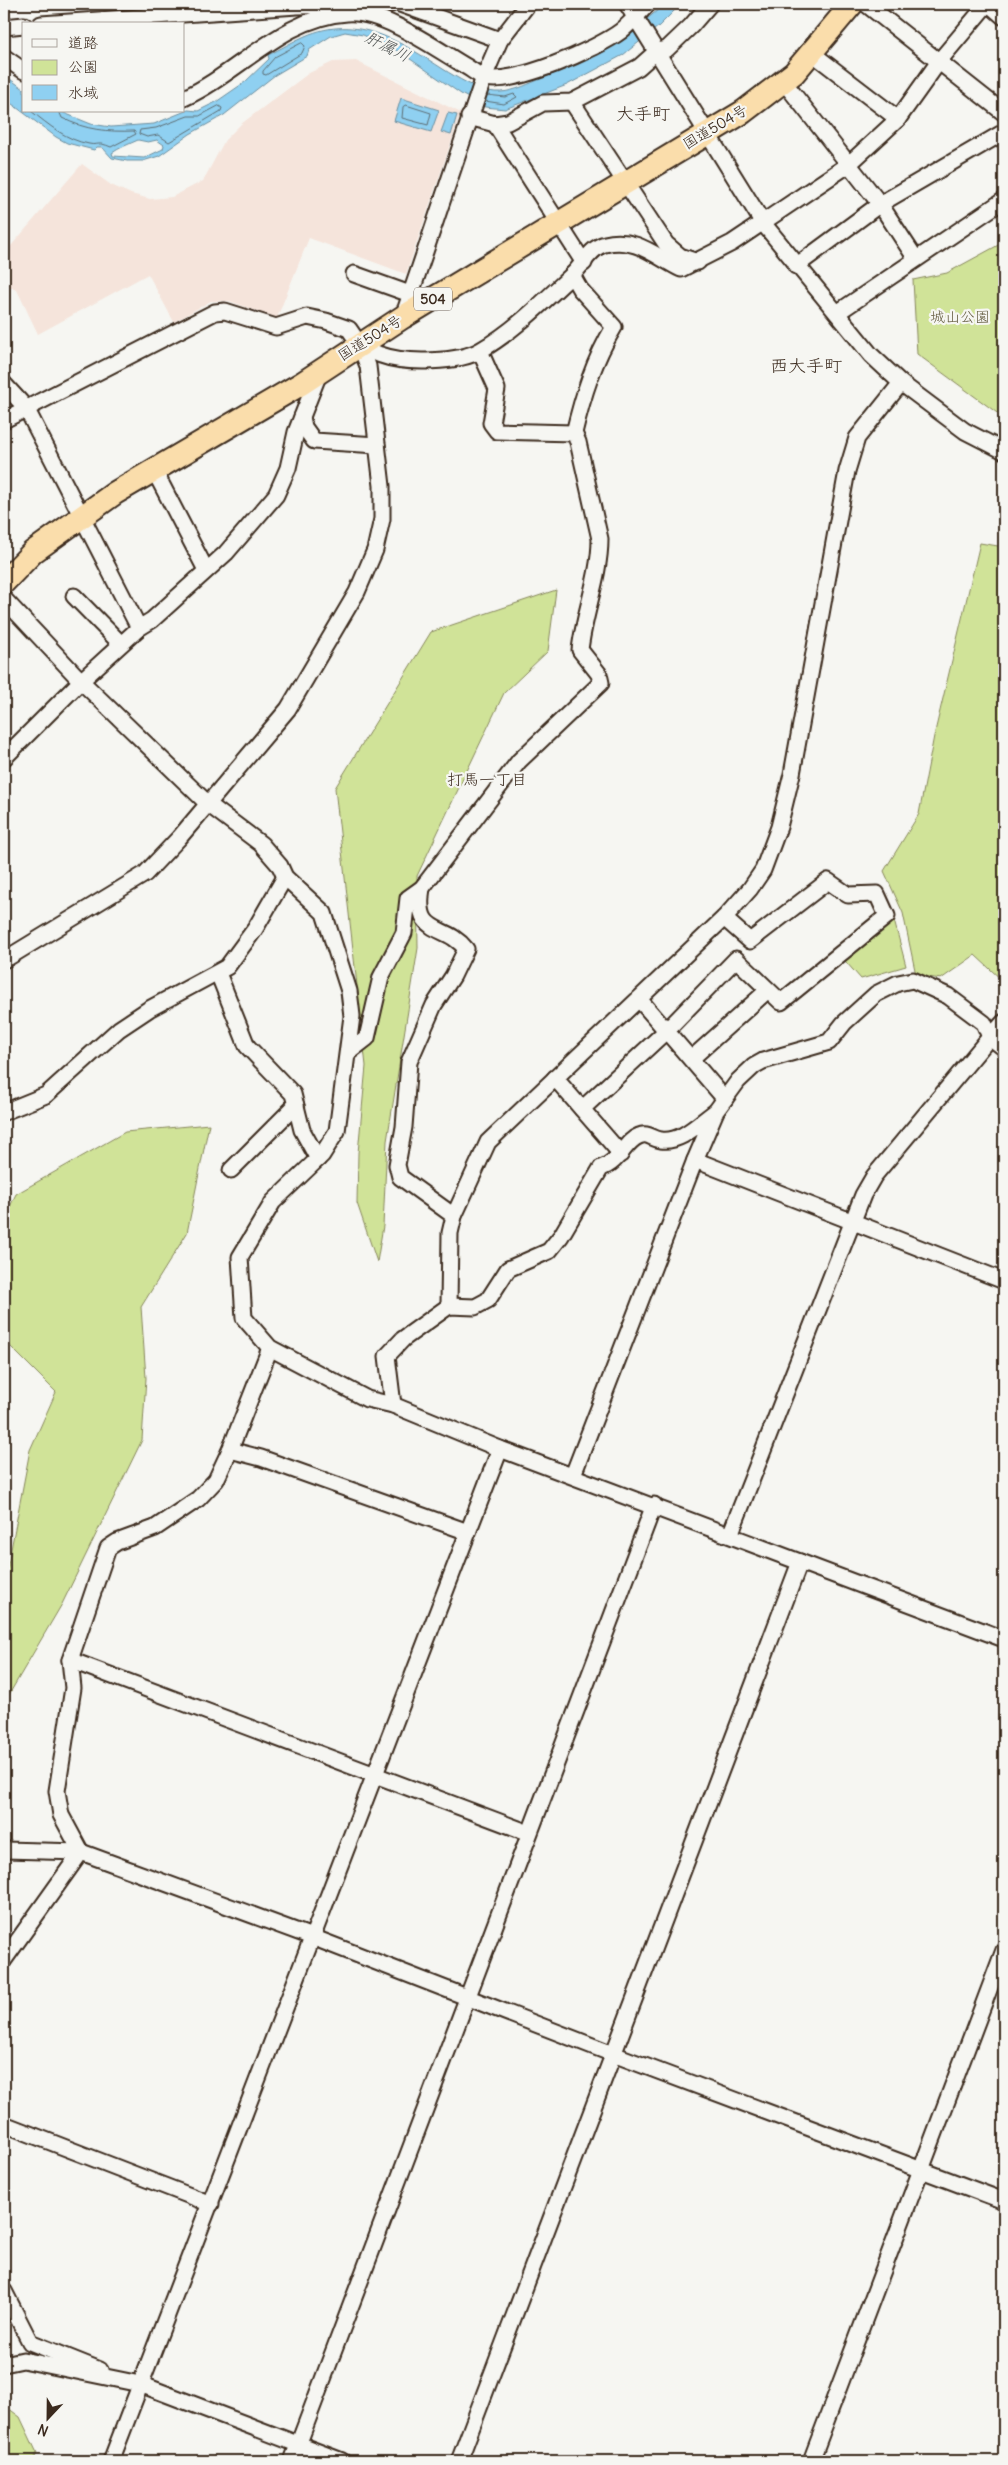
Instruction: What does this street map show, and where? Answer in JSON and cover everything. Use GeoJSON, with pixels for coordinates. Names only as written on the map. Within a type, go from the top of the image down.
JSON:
{"type":"FeatureCollection","features":[{"type":"Feature","properties":{"kind":"highway","name":"国道504号"},"geometry":{"type":"LineString","coordinates":[[4,582],[33,552],[81,516],[154,470],[301,384],[321,369],[403,317],[743,112],[784,82],[812,53],[852,4]]}},
{"type":"Feature","properties":{"kind":"street"},"geometry":{"type":"LineString","coordinates":[[51,22],[107,11],[391,4]]}},
{"type":"Feature","properties":{"kind":"street"},"geometry":{"type":"LineString","coordinates":[[400,4],[500,40]]}},
{"type":"Feature","properties":{"kind":"street"},"geometry":{"type":"LineString","coordinates":[[403,317],[484,78],[500,40],[528,4]]}},
{"type":"Feature","properties":{"kind":"street"},"geometry":{"type":"LineString","coordinates":[[185,98],[202,90],[249,56],[295,28],[323,16],[349,12],[377,18],[407,32],[484,78],[509,78],[529,74],[620,32],[631,10],[648,4]]}},
{"type":"Feature","properties":{"kind":"street"},"geometry":{"type":"LineString","coordinates":[[469,118],[495,124],[508,122],[543,103],[572,102],[639,67],[658,52],[667,48],[691,26],[710,4]]}},
{"type":"Feature","properties":{"kind":"street"},"geometry":{"type":"LineString","coordinates":[[866,4],[940,60],[1004,113]]}},
{"type":"Feature","properties":{"kind":"street"},"geometry":{"type":"LineString","coordinates":[[360,345],[381,355],[402,360],[454,358],[480,351],[510,330],[572,275],[592,252],[604,244],[643,246],[681,270],[698,262],[763,223],[848,165],[898,119],[940,60],[988,4],[1004,17]]}},
{"type":"Feature","properties":{"kind":"street"},"geometry":{"type":"LineString","coordinates":[[631,10],[763,223],[796,266],[871,355],[900,383],[965,431],[1004,451]]}},
{"type":"Feature","properties":{"kind":"street"},"geometry":{"type":"LineString","coordinates":[[4,26],[22,25]]}},
{"type":"Feature","properties":{"kind":"street"},"geometry":{"type":"LineString","coordinates":[[812,53],[898,119]]}},
{"type":"Feature","properties":{"kind":"street"},"geometry":{"type":"LineString","coordinates":[[4,57],[22,69]]}},
{"type":"Feature","properties":{"kind":"street"},"geometry":{"type":"LineString","coordinates":[[784,82],[880,204],[916,259]]}},
{"type":"Feature","properties":{"kind":"street"},"geometry":{"type":"LineString","coordinates":[[572,102],[666,244],[680,256],[698,262]]}},
{"type":"Feature","properties":{"kind":"street"},"geometry":{"type":"LineString","coordinates":[[495,124],[550,213],[560,222],[584,263]]}},
{"type":"Feature","properties":{"kind":"street"},"geometry":{"type":"LineString","coordinates":[[796,266],[880,204],[1004,132]]}},
{"type":"Feature","properties":{"kind":"street"},"geometry":{"type":"LineString","coordinates":[[837,313],[1004,200]]}},
{"type":"Feature","properties":{"kind":"street"},"geometry":{"type":"LineString","coordinates":[[354,274],[410,294]]}},
{"type":"Feature","properties":{"kind":"street"},"geometry":{"type":"LineString","coordinates":[[349,1052],[367,1038],[380,977],[404,932],[408,898],[422,888],[519,761],[601,683],[599,674],[580,650],[582,628],[600,553],[600,539],[586,474],[574,433],[581,401],[596,359],[614,327],[580,289],[572,275]]}},
{"type":"Feature","properties":{"kind":"street"},"geometry":{"type":"LineString","coordinates":[[4,420],[215,312],[225,311],[276,327],[306,317],[326,320],[349,330],[360,345],[368,366],[382,486],[382,519],[374,550],[357,592],[288,709],[179,838],[145,874],[4,960]]}},
{"type":"Feature","properties":{"kind":"street"},"geometry":{"type":"LineString","coordinates":[[480,351],[497,388],[491,423],[497,431],[574,433]]}},
{"type":"Feature","properties":{"kind":"street"},"geometry":{"type":"LineString","coordinates":[[4,758],[81,681],[139,628],[152,620],[251,526],[276,495],[288,468],[296,432],[321,369]]}},
{"type":"Feature","properties":{"kind":"street"},"geometry":{"type":"LineString","coordinates":[[449,1306],[450,1233],[454,1216],[488,1142],[724,918],[750,889],[763,870],[779,828],[792,774],[847,471],[857,438],[900,383]]}},
{"type":"Feature","properties":{"kind":"street"},"geometry":{"type":"LineString","coordinates":[[4,384],[26,408],[139,628]]}},
{"type":"Feature","properties":{"kind":"street"},"geometry":{"type":"LineString","coordinates":[[302,417],[304,427],[314,441],[377,445]]}},
{"type":"Feature","properties":{"kind":"street"},"geometry":{"type":"LineString","coordinates":[[154,470],[206,570]]}},
{"type":"Feature","properties":{"kind":"street"},"geometry":{"type":"LineString","coordinates":[[74,596],[121,644]]}},
{"type":"Feature","properties":{"kind":"street"},"geometry":{"type":"LineString","coordinates":[[4,599],[81,681],[208,804],[261,844],[280,866],[285,877],[324,913],[349,991],[352,1016],[349,1052],[337,1131],[333,1141],[318,1159],[273,1202],[240,1257],[244,1318],[270,1348],[367,1399],[393,1405],[500,1449],[654,1505],[1004,1639]]}},
{"type":"Feature","properties":{"kind":"street"},"geometry":{"type":"LineString","coordinates":[[4,1112],[46,1095],[119,1029],[149,1010],[227,967],[255,929],[285,877]]}},
{"type":"Feature","properties":{"kind":"street"},"geometry":{"type":"LineString","coordinates":[[582,1109],[666,1031],[736,959],[781,1002],[887,916],[877,894],[848,894],[828,881],[750,942],[724,918]]}},
{"type":"Feature","properties":{"kind":"street"},"geometry":{"type":"LineString","coordinates":[[422,888],[421,911],[429,926],[460,941],[466,950],[453,976],[434,1005],[409,1062],[404,1127],[397,1166],[400,1177],[454,1216]]}},
{"type":"Feature","properties":{"kind":"street"},"geometry":{"type":"LineString","coordinates":[[218,973],[247,1046],[293,1094],[302,1130],[318,1159]]}},
{"type":"Feature","properties":{"kind":"street"},"geometry":{"type":"LineString","coordinates":[[574,1475],[695,1160],[716,1111],[738,1081],[763,1061],[829,1042],[844,1023],[876,994],[898,983],[913,980],[948,996],[984,1023],[990,1037],[1004,1048]]}},
{"type":"Feature","properties":{"kind":"street"},"geometry":{"type":"LineString","coordinates":[[691,1059],[768,990]]}},
{"type":"Feature","properties":{"kind":"street"},"geometry":{"type":"LineString","coordinates":[[639,999],[725,1099]]}},
{"type":"Feature","properties":{"kind":"street"},"geometry":{"type":"LineString","coordinates":[[730,1535],[863,1195],[874,1176],[1004,1022]]}},
{"type":"Feature","properties":{"kind":"street"},"geometry":{"type":"LineString","coordinates":[[555,1078],[621,1154]]}},
{"type":"Feature","properties":{"kind":"street"},"geometry":{"type":"LineString","coordinates":[[231,1170],[296,1105]]}},
{"type":"Feature","properties":{"kind":"street"},"geometry":{"type":"LineString","coordinates":[[393,1405],[387,1356],[403,1339],[449,1306],[475,1307],[482,1304],[488,1300],[508,1268],[549,1251],[561,1236],[601,1168],[612,1165],[637,1136],[647,1134],[659,1140],[674,1141],[716,1111]]}},
{"type":"Feature","properties":{"kind":"street"},"geometry":{"type":"LineString","coordinates":[[695,1160],[1004,1281]]}},
{"type":"Feature","properties":{"kind":"street"},"geometry":{"type":"LineString","coordinates":[[81,1852],[61,1815],[57,1791],[73,1688],[70,1660],[108,1548],[117,1542],[155,1528],[198,1498],[216,1480],[230,1450],[270,1348]]}},
{"type":"Feature","properties":{"kind":"street"},"geometry":{"type":"LineString","coordinates":[[111,2461],[212,2204],[312,1937],[500,1449]]}},
{"type":"Feature","properties":{"kind":"street"},"geometry":{"type":"LineString","coordinates":[[230,1450],[261,1458],[468,1532]]}},
{"type":"Feature","properties":{"kind":"street"},"geometry":{"type":"LineString","coordinates":[[292,2461],[654,1505]]}},
{"type":"Feature","properties":{"kind":"street"},"geometry":{"type":"LineString","coordinates":[[459,2461],[800,1562]]}},
{"type":"Feature","properties":{"kind":"street"},"geometry":{"type":"LineString","coordinates":[[70,1660],[530,1833]]}},
{"type":"Feature","properties":{"kind":"street"},"geometry":{"type":"LineString","coordinates":[[4,1850],[81,1852],[312,1937],[613,2054],[1004,2201]]}},
{"type":"Feature","properties":{"kind":"street"},"geometry":{"type":"LineString","coordinates":[[4,1960],[81,1852]]}},
{"type":"Feature","properties":{"kind":"street"},"geometry":{"type":"LineString","coordinates":[[811,2461],[1004,1950]]}},
{"type":"Feature","properties":{"kind":"street"},"geometry":{"type":"LineString","coordinates":[[4,2124],[212,2204]]}},
{"type":"Feature","properties":{"kind":"street"},"geometry":{"type":"LineString","coordinates":[[4,2291],[30,2342],[122,2379],[140,2384],[342,2461]]}},
{"type":"Feature","properties":{"kind":"street"},"geometry":{"type":"LineString","coordinates":[[4,2364],[23,2360],[94,2376],[122,2379]]}},
{"type":"Feature","properties":{"kind":"shaded area"},"geometry":{"type":"Polygon","coordinates":[[[356,61],[461,113],[406,274],[309,238],[277,318],[229,301],[211,301],[174,322],[148,274],[38,334],[17,290],[11,287],[4,291],[4,254],[82,164],[111,185],[131,194],[150,199],[172,197],[203,181],[225,140],[241,124],[309,73],[333,62],[356,61]]]}},
{"type":"Feature","properties":{"kind":"green space","name":"城山公園"},"geometry":{"type":"Polygon","coordinates":[[[1004,242],[1004,418],[917,354],[913,280],[947,273],[1004,242]]]}},
{"type":"Feature","properties":{"kind":"green space"},"geometry":{"type":"Polygon","coordinates":[[[980,543],[1004,547],[1004,982],[975,955],[941,979],[916,975],[903,913],[884,871],[919,814],[934,736],[980,543]]]}},
{"type":"Feature","properties":{"kind":"green space"},"geometry":{"type":"Polygon","coordinates":[[[556,590],[548,651],[504,693],[417,876],[418,948],[387,1141],[383,1226],[377,1262],[357,1203],[358,1153],[366,1066],[335,788],[431,632],[556,590]]]}},
{"type":"Feature","properties":{"kind":"green space"},"geometry":{"type":"Polygon","coordinates":[[[890,905],[906,966],[861,979],[838,953],[890,905]]]}},
{"type":"Feature","properties":{"kind":"green space"},"geometry":{"type":"Polygon","coordinates":[[[209,1124],[187,1233],[141,1307],[146,1378],[142,1440],[62,1604],[4,1703],[4,1586],[30,1450],[56,1392],[4,1340],[4,1219],[16,1194],[125,1132],[209,1124]]]}},
{"type":"Feature","properties":{"kind":"green space"},"geometry":{"type":"Polygon","coordinates":[[[4,2405],[20,2417],[37,2453],[33,2461],[4,2461],[4,2405]]]}},
{"type":"Feature","properties":{"kind":"water","name":"肝属川"},"geometry":{"type":"Polygon","coordinates":[[[665,4],[681,4],[659,26],[623,55],[567,85],[505,109],[485,107],[461,94],[400,52],[363,35],[345,32],[331,36],[309,50],[307,56],[275,75],[224,115],[190,134],[159,156],[143,161],[127,161],[112,158],[102,147],[97,147],[94,150],[67,143],[23,112],[61,112],[91,124],[111,127],[154,124],[188,110],[198,111],[216,102],[245,82],[269,59],[268,55],[296,40],[324,30],[343,28],[360,29],[378,34],[411,49],[454,76],[475,86],[488,91],[506,91],[522,87],[574,65],[620,39],[665,4]],[[138,140],[112,153],[113,156],[144,158],[163,149],[164,145],[157,140],[148,142],[138,140]]]}},
{"type":"Feature","properties":{"kind":"water"},"geometry":{"type":"Polygon","coordinates":[[[4,75],[22,88],[22,112],[4,98],[4,75]]]}},
{"type":"Feature","properties":{"kind":"water"},"geometry":{"type":"Polygon","coordinates":[[[401,98],[439,110],[431,132],[394,121],[401,98]]]}},
{"type":"Feature","properties":{"kind":"water"},"geometry":{"type":"Polygon","coordinates":[[[448,113],[457,115],[451,135],[441,132],[448,113]]]}},
{"type":"Feature","properties":{"kind":"district","name":"大手町"},"geometry":{"type":"Point","coordinates":[643,114]}},
{"type":"Feature","properties":{"kind":"district","name":"西大手町"},"geometry":{"type":"Point","coordinates":[806,366]}},
{"type":"Feature","properties":{"kind":"district","name":"打馬一丁目"},"geometry":{"type":"Point","coordinates":[487,779]}}]}
